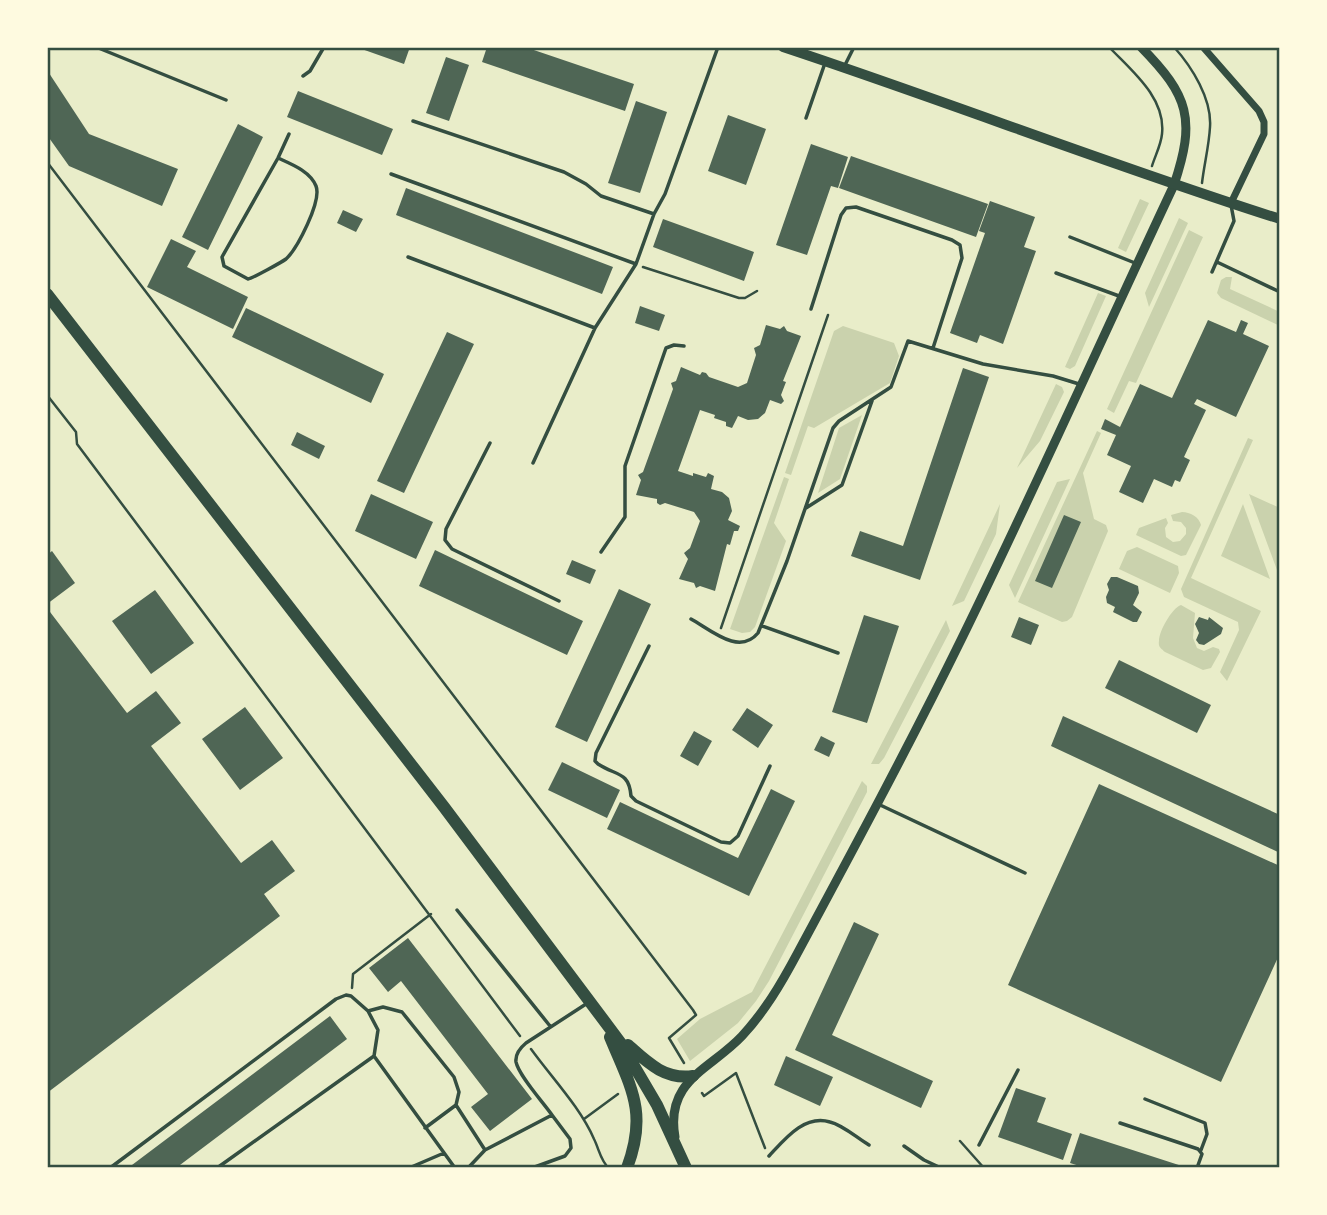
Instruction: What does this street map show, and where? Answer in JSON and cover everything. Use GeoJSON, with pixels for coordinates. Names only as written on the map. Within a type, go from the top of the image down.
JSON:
{"type":"FeatureCollection","features":[{"type":"Feature","properties":{"kind":"highway"},"geometry":{"type":"LineString","coordinates":[[47,294],[444,807],[601,1018],[633,1062],[686,1168]]}},
{"type":"Feature","properties":{"kind":"highway"},"geometry":{"type":"LineString","coordinates":[[601,1018],[658,1070],[674,1077],[689,1070]]}},
{"type":"Feature","properties":{"kind":"highway"},"geometry":{"type":"LineString","coordinates":[[601,1018],[636,1103],[637,1133],[627,1168]]}},
{"type":"Feature","properties":{"kind":"main road"},"geometry":{"type":"LineString","coordinates":[[783,47],[1174,185],[1280,219]]}},
{"type":"Feature","properties":{"kind":"street"},"geometry":{"type":"LineString","coordinates":[[676,1146],[674,1108],[689,1070],[726,1052],[776,992],[965,632],[1174,185],[1185,153],[1186,122],[1180,95],[1164,71],[1141,47]]}},
{"type":"Feature","properties":{"kind":"street"},"geometry":{"type":"LineString","coordinates":[[1203,47],[1259,110],[1264,122],[1264,134],[1231,203]]}},
{"type":"Feature","properties":{"kind":"lane"},"geometry":{"type":"LineString","coordinates":[[96,47],[226,100]]}},
{"type":"Feature","properties":{"kind":"lane"},"geometry":{"type":"LineString","coordinates":[[303,76],[310,71],[324,47]]}},
{"type":"Feature","properties":{"kind":"lane"},"geometry":{"type":"LineString","coordinates":[[533,463],[595,328],[636,264],[654,214],[665,194],[718,47]]}},
{"type":"Feature","properties":{"kind":"lane"},"geometry":{"type":"LineString","coordinates":[[844,67],[854,47]]}},
{"type":"Feature","properties":{"kind":"lane"},"geometry":{"type":"LineString","coordinates":[[806,118],[826,61]]}},
{"type":"Feature","properties":{"kind":"lane"},"geometry":{"type":"LineString","coordinates":[[413,121],[564,172],[586,184],[601,197],[654,214]]}},
{"type":"Feature","properties":{"kind":"lane"},"geometry":{"type":"LineString","coordinates":[[278,158],[304,171],[311,178],[316,186],[316,206],[286,259],[255,278],[248,279],[224,266],[222,257],[289,134]]}},
{"type":"Feature","properties":{"kind":"lane"},"geometry":{"type":"LineString","coordinates":[[391,174],[636,264]]}},
{"type":"Feature","properties":{"kind":"lane"},"geometry":{"type":"LineString","coordinates":[[1212,272],[1234,221],[1231,203]]}},
{"type":"Feature","properties":{"kind":"lane"},"geometry":{"type":"LineString","coordinates":[[811,309],[841,215],[846,208],[856,207],[952,240],[960,246],[961,258],[933,348]]}},
{"type":"Feature","properties":{"kind":"lane"},"geometry":{"type":"LineString","coordinates":[[1070,237],[1137,264]]}},
{"type":"Feature","properties":{"kind":"lane"},"geometry":{"type":"LineString","coordinates":[[408,257],[595,328]]}},
{"type":"Feature","properties":{"kind":"lane"},"geometry":{"type":"LineString","coordinates":[[1217,262],[1280,292]]}},
{"type":"Feature","properties":{"kind":"lane"},"geometry":{"type":"LineString","coordinates":[[1056,273],[1121,297]]}},
{"type":"Feature","properties":{"kind":"lane"},"geometry":{"type":"LineString","coordinates":[[691,619],[736,643],[742,644],[753,639],[762,626],[836,424],[887,391],[894,383],[908,341],[983,364],[1082,384]]}},
{"type":"Feature","properties":{"kind":"lane"},"geometry":{"type":"LineString","coordinates":[[600,552],[625,517],[625,466],[666,348],[684,346]]}},
{"type":"Feature","properties":{"kind":"lane"},"geometry":{"type":"LineString","coordinates":[[804,509],[842,485],[872,401]]}},
{"type":"Feature","properties":{"kind":"lane"},"geometry":{"type":"LineString","coordinates":[[490,443],[446,529],[445,540],[452,549],[559,601]]}},
{"type":"Feature","properties":{"kind":"lane"},"geometry":{"type":"LineString","coordinates":[[762,626],[838,653]]}},
{"type":"Feature","properties":{"kind":"lane"},"geometry":{"type":"LineString","coordinates":[[649,646],[596,753],[598,764],[627,779],[635,801],[726,843],[734,841],[770,766]]}},
{"type":"Feature","properties":{"kind":"lane"},"geometry":{"type":"LineString","coordinates":[[876,803],[1025,873]]}},
{"type":"Feature","properties":{"kind":"lane"},"geometry":{"type":"LineString","coordinates":[[457,910],[550,1027]]}},
{"type":"Feature","properties":{"kind":"lane"},"geometry":{"type":"LineString","coordinates":[[110,1168],[346,995],[351,996],[368,1012],[378,1030],[374,1056],[455,1168]]}},
{"type":"Feature","properties":{"kind":"lane"},"geometry":{"type":"LineString","coordinates":[[533,1168],[565,1156],[571,1148],[570,1139],[516,1062],[520,1048],[589,1002]]}},
{"type":"Feature","properties":{"kind":"lane"},"geometry":{"type":"LineString","coordinates":[[368,1012],[383,1007],[402,1012],[454,1077],[459,1092],[456,1105],[425,1128]]}},
{"type":"Feature","properties":{"kind":"lane"},"geometry":{"type":"LineString","coordinates":[[216,1168],[374,1056]]}},
{"type":"Feature","properties":{"kind":"lane"},"geometry":{"type":"LineString","coordinates":[[979,1146],[1018,1070]]}},
{"type":"Feature","properties":{"kind":"lane"},"geometry":{"type":"LineString","coordinates":[[1145,1099],[1205,1124],[1207,1134],[1197,1168]]}},
{"type":"Feature","properties":{"kind":"lane"},"geometry":{"type":"LineString","coordinates":[[456,1105],[485,1150]]}},
{"type":"Feature","properties":{"kind":"lane"},"geometry":{"type":"LineString","coordinates":[[468,1168],[485,1150],[552,1115]]}},
{"type":"Feature","properties":{"kind":"lane"},"geometry":{"type":"LineString","coordinates":[[769,1156],[803,1124],[820,1121],[830,1122],[869,1145]]}},
{"type":"Feature","properties":{"kind":"lane"},"geometry":{"type":"LineString","coordinates":[[1120,1123],[1201,1150]]}},
{"type":"Feature","properties":{"kind":"lane"},"geometry":{"type":"LineString","coordinates":[[904,1146],[942,1168]]}},
{"type":"Feature","properties":{"kind":"lane"},"geometry":{"type":"LineString","coordinates":[[409,1168],[444,1153]]}},
{"type":"Feature","properties":{"kind":"path"},"geometry":{"type":"LineString","coordinates":[[1110,47],[1155,99],[1162,134],[1149,176]]}},
{"type":"Feature","properties":{"kind":"path"},"geometry":{"type":"LineString","coordinates":[[1174,47],[1198,82],[1210,112],[1200,193]]}},
{"type":"Feature","properties":{"kind":"path"},"geometry":{"type":"LineString","coordinates":[[47,162],[694,1010],[696,1015],[669,1038],[689,1070]]}},
{"type":"Feature","properties":{"kind":"path"},"geometry":{"type":"LineString","coordinates":[[636,264],[740,298],[757,291]]}},
{"type":"Feature","properties":{"kind":"path"},"geometry":{"type":"LineString","coordinates":[[719,635],[828,315]]}},
{"type":"Feature","properties":{"kind":"path"},"geometry":{"type":"LineString","coordinates":[[47,395],[76,432],[77,444],[583,1120],[593,1136],[605,1166],[609,1168]]}},
{"type":"Feature","properties":{"kind":"path"},"geometry":{"type":"LineString","coordinates":[[351,996],[353,974],[431,915]]}},
{"type":"Feature","properties":{"kind":"path"},"geometry":{"type":"LineString","coordinates":[[702,1093],[704,1096],[736,1073],[769,1156]]}},
{"type":"Feature","properties":{"kind":"path"},"geometry":{"type":"LineString","coordinates":[[583,1120],[626,1087]]}},
{"type":"Feature","properties":{"kind":"path"},"geometry":{"type":"LineString","coordinates":[[960,1142],[984,1168]]}},
{"type":"Feature","properties":{"kind":"green space"},"geometry":{"type":"Polygon","coordinates":[[[1140,199],[1149,203],[1126,252],[1118,248],[1140,199]]]}},
{"type":"Feature","properties":{"kind":"green space"},"geometry":{"type":"Polygon","coordinates":[[[1179,218],[1188,223],[1149,307],[1145,293],[1179,218]]]}},
{"type":"Feature","properties":{"kind":"green space"},"geometry":{"type":"Polygon","coordinates":[[[1189,230],[1203,237],[1136,383],[1129,381],[1114,413],[1107,409],[1189,230]]]}},
{"type":"Feature","properties":{"kind":"green space"},"geometry":{"type":"Polygon","coordinates":[[[1232,277],[1230,289],[1280,312],[1280,326],[1221,298],[1217,293],[1221,280],[1232,277]]]}},
{"type":"Feature","properties":{"kind":"green space"},"geometry":{"type":"Polygon","coordinates":[[[1098,293],[1106,296],[1075,366],[1070,369],[1065,367],[1098,293]]]}},
{"type":"Feature","properties":{"kind":"green space"},"geometry":{"type":"Polygon","coordinates":[[[843,326],[894,343],[899,356],[890,383],[814,428],[808,426],[791,475],[785,473],[834,331],[843,326]]]}},
{"type":"Feature","properties":{"kind":"green space"},"geometry":{"type":"Polygon","coordinates":[[[1056,384],[1062,387],[1064,392],[1040,441],[1017,468],[1056,384]]]}},
{"type":"Feature","properties":{"kind":"green space"},"geometry":{"type":"Polygon","coordinates":[[[862,415],[840,479],[818,493],[839,428],[862,415]]]}},
{"type":"Feature","properties":{"kind":"green space"},"geometry":{"type":"Polygon","coordinates":[[[1097,431],[1101,433],[1083,473],[1094,519],[1106,525],[1108,531],[1072,617],[1062,622],[1018,602],[1097,431]]]}},
{"type":"Feature","properties":{"kind":"green space"},"geometry":{"type":"Polygon","coordinates":[[[1248,438],[1253,440],[1191,578],[1261,611],[1227,681],[1220,672],[1239,630],[1238,622],[1184,597],[1181,589],[1248,438]]]}},
{"type":"Feature","properties":{"kind":"green space"},"geometry":{"type":"Polygon","coordinates":[[[784,477],[789,479],[774,523],[786,541],[755,627],[750,632],[742,633],[730,629],[784,477]]]}},
{"type":"Feature","properties":{"kind":"green space"},"geometry":{"type":"Polygon","coordinates":[[[1070,479],[1015,598],[1009,585],[1057,482],[1070,479]]]}},
{"type":"Feature","properties":{"kind":"green space"},"geometry":{"type":"Polygon","coordinates":[[[1249,494],[1280,508],[1280,564],[1277,570],[1249,494]]]}},
{"type":"Feature","properties":{"kind":"green space"},"geometry":{"type":"Polygon","coordinates":[[[1000,504],[996,534],[964,601],[952,606],[1000,504]]]}},
{"type":"Feature","properties":{"kind":"green space"},"geometry":{"type":"Polygon","coordinates":[[[1243,504],[1270,579],[1221,556],[1243,504]]]}},
{"type":"Feature","properties":{"kind":"green space"},"geometry":{"type":"Polygon","coordinates":[[[1182,512],[1194,516],[1201,525],[1186,555],[1181,556],[1136,535],[1139,528],[1166,518],[1166,537],[1173,542],[1180,541],[1186,534],[1186,528],[1181,522],[1173,521],[1171,515],[1182,512]]]}},
{"type":"Feature","properties":{"kind":"green space"},"geometry":{"type":"Polygon","coordinates":[[[1137,547],[1178,566],[1179,573],[1170,593],[1119,569],[1127,551],[1137,547]]]}},
{"type":"Feature","properties":{"kind":"green space"},"geometry":{"type":"Polygon","coordinates":[[[1181,605],[1195,613],[1193,638],[1197,648],[1204,651],[1213,647],[1219,649],[1211,668],[1203,670],[1165,652],[1159,646],[1164,626],[1174,610],[1181,605]]]}},
{"type":"Feature","properties":{"kind":"green space"},"geometry":{"type":"Polygon","coordinates":[[[946,620],[950,631],[884,758],[879,764],[871,764],[946,620]]]}},
{"type":"Feature","properties":{"kind":"green space"},"geometry":{"type":"Polygon","coordinates":[[[862,781],[867,786],[867,792],[769,981],[738,1023],[690,1061],[677,1039],[700,1019],[752,992],[862,781]]]}},
{"type":"Feature","properties":{"kind":"building"},"geometry":{"type":"Polygon","coordinates":[[[356,47],[410,47],[404,64],[356,47]]]}},
{"type":"Feature","properties":{"kind":"building"},"geometry":{"type":"Polygon","coordinates":[[[487,47],[525,47],[634,84],[625,111],[482,62],[487,47]]]}},
{"type":"Feature","properties":{"kind":"building"},"geometry":{"type":"Polygon","coordinates":[[[446,57],[469,65],[449,121],[426,113],[446,57]]]}},
{"type":"Feature","properties":{"kind":"building"},"geometry":{"type":"Polygon","coordinates":[[[47,70],[89,134],[178,169],[162,206],[69,166],[47,135],[47,70]]]}},
{"type":"Feature","properties":{"kind":"building"},"geometry":{"type":"Polygon","coordinates":[[[298,91],[393,129],[382,155],[287,117],[298,91]]]}},
{"type":"Feature","properties":{"kind":"building"},"geometry":{"type":"Polygon","coordinates":[[[636,101],[667,112],[640,193],[608,183],[636,101]]]}},
{"type":"Feature","properties":{"kind":"building"},"geometry":{"type":"Polygon","coordinates":[[[728,115],[766,129],[746,185],[708,171],[728,115]]]}},
{"type":"Feature","properties":{"kind":"building"},"geometry":{"type":"Polygon","coordinates":[[[238,124],[263,137],[208,250],[182,237],[238,124]]]}},
{"type":"Feature","properties":{"kind":"building"},"geometry":{"type":"Polygon","coordinates":[[[811,144],[848,157],[838,188],[831,186],[807,255],[776,245],[811,144]]]}},
{"type":"Feature","properties":{"kind":"building"},"geometry":{"type":"Polygon","coordinates":[[[851,156],[988,204],[976,237],[839,188],[851,156]]]}},
{"type":"Feature","properties":{"kind":"building"},"geometry":{"type":"Polygon","coordinates":[[[406,188],[613,267],[602,294],[396,215],[406,188]]]}},
{"type":"Feature","properties":{"kind":"building"},"geometry":{"type":"Polygon","coordinates":[[[990,201],[1035,217],[1024,247],[1036,251],[1003,344],[980,335],[977,343],[950,333],[985,233],[979,231],[990,201]]]}},
{"type":"Feature","properties":{"kind":"building"},"geometry":{"type":"Polygon","coordinates":[[[343,210],[363,219],[356,232],[337,223],[343,210]]]}},
{"type":"Feature","properties":{"kind":"building"},"geometry":{"type":"Polygon","coordinates":[[[663,219],[754,252],[744,281],[653,247],[663,219]]]}},
{"type":"Feature","properties":{"kind":"building"},"geometry":{"type":"Polygon","coordinates":[[[171,239],[196,251],[187,267],[248,297],[233,329],[147,287],[171,239]]]}},
{"type":"Feature","properties":{"kind":"building"},"geometry":{"type":"Polygon","coordinates":[[[640,306],[665,315],[659,331],[635,323],[640,306]]]}},
{"type":"Feature","properties":{"kind":"building"},"geometry":{"type":"Polygon","coordinates":[[[246,308],[384,374],[371,403],[232,337],[246,308]]]}},
{"type":"Feature","properties":{"kind":"building"},"geometry":{"type":"Polygon","coordinates":[[[1208,320],[1236,332],[1241,320],[1248,323],[1243,334],[1269,346],[1236,417],[1197,399],[1194,404],[1206,410],[1184,457],[1190,460],[1180,482],[1175,480],[1172,487],[1154,479],[1143,503],[1119,492],[1131,466],[1107,455],[1116,435],[1101,429],[1105,419],[1120,427],[1140,384],[1172,398],[1208,320]]]}},
{"type":"Feature","properties":{"kind":"building"},"geometry":{"type":"Polygon","coordinates":[[[766,325],[780,329],[784,326],[787,331],[801,336],[783,381],[786,382],[781,395],[784,401],[781,404],[770,400],[765,413],[758,419],[748,420],[738,416],[732,428],[726,426],[726,422],[714,418],[715,415],[700,410],[678,471],[693,476],[693,473],[706,477],[708,473],[714,476],[711,489],[722,492],[729,498],[732,511],[728,520],[740,526],[738,531],[734,531],[730,545],[727,544],[715,591],[700,586],[696,588],[694,583],[679,579],[688,559],[684,553],[690,548],[700,521],[694,512],[665,503],[660,505],[657,499],[636,495],[641,480],[638,475],[643,472],[673,389],[671,383],[676,381],[681,367],[700,375],[702,372],[706,373],[709,377],[738,387],[747,383],[756,355],[754,348],[760,345],[766,325]]]}},
{"type":"Feature","properties":{"kind":"building"},"geometry":{"type":"Polygon","coordinates":[[[447,332],[474,344],[404,493],[377,481],[447,332]]]}},
{"type":"Feature","properties":{"kind":"building"},"geometry":{"type":"Polygon","coordinates":[[[963,368],[989,377],[920,580],[851,556],[860,531],[903,546],[963,368]]]}},
{"type":"Feature","properties":{"kind":"building"},"geometry":{"type":"Polygon","coordinates":[[[297,432],[325,446],[319,459],[291,445],[297,432]]]}},
{"type":"Feature","properties":{"kind":"building"},"geometry":{"type":"Polygon","coordinates":[[[371,494],[433,522],[416,559],[355,531],[371,494]]]}},
{"type":"Feature","properties":{"kind":"building"},"geometry":{"type":"Polygon","coordinates":[[[1064,515],[1081,522],[1052,588],[1035,581],[1064,515]]]}},
{"type":"Feature","properties":{"kind":"building"},"geometry":{"type":"Polygon","coordinates":[[[435,550],[583,621],[567,655],[419,586],[435,550]]]}},
{"type":"Feature","properties":{"kind":"building"},"geometry":{"type":"Polygon","coordinates":[[[52,551],[75,583],[47,604],[47,555],[52,551]]]}},
{"type":"Feature","properties":{"kind":"building"},"geometry":{"type":"Polygon","coordinates":[[[572,560],[596,570],[590,584],[566,574],[572,560]]]}},
{"type":"Feature","properties":{"kind":"building"},"geometry":{"type":"Polygon","coordinates":[[[1111,577],[1138,586],[1139,593],[1133,605],[1142,612],[1137,622],[1113,612],[1115,607],[1107,603],[1107,584],[1111,577]]]}},
{"type":"Feature","properties":{"kind":"building"},"geometry":{"type":"Polygon","coordinates":[[[619,589],[651,604],[587,742],[555,727],[619,589]]]}},
{"type":"Feature","properties":{"kind":"building"},"geometry":{"type":"Polygon","coordinates":[[[155,590],[194,643],[151,674],[112,621],[155,590]]]}},
{"type":"Feature","properties":{"kind":"building"},"geometry":{"type":"Polygon","coordinates":[[[47,608],[127,713],[156,691],[181,723],[151,746],[241,863],[272,840],[295,871],[264,894],[280,916],[47,1093],[47,608]]]}},
{"type":"Feature","properties":{"kind":"building"},"geometry":{"type":"Polygon","coordinates":[[[864,615],[899,626],[867,723],[832,712],[864,615]]]}},
{"type":"Feature","properties":{"kind":"building"},"geometry":{"type":"Polygon","coordinates":[[[1019,617],[1039,625],[1031,645],[1011,637],[1019,617]]]}},
{"type":"Feature","properties":{"kind":"building"},"geometry":{"type":"Polygon","coordinates":[[[1199,617],[1208,620],[1209,617],[1223,628],[1221,634],[1204,645],[1196,640],[1199,633],[1195,624],[1199,617]]]}},
{"type":"Feature","properties":{"kind":"building"},"geometry":{"type":"Polygon","coordinates":[[[1119,660],[1211,705],[1197,733],[1105,688],[1119,660]]]}},
{"type":"Feature","properties":{"kind":"building"},"geometry":{"type":"Polygon","coordinates":[[[245,707],[283,758],[240,790],[202,739],[245,707]]]}},
{"type":"Feature","properties":{"kind":"building"},"geometry":{"type":"Polygon","coordinates":[[[747,708],[773,725],[758,748],[732,730],[747,708]]]}},
{"type":"Feature","properties":{"kind":"building"},"geometry":{"type":"Polygon","coordinates":[[[1063,716],[1280,815],[1280,853],[1051,746],[1063,716]]]}},
{"type":"Feature","properties":{"kind":"building"},"geometry":{"type":"Polygon","coordinates":[[[694,731],[712,741],[698,766],[680,756],[694,731]]]}},
{"type":"Feature","properties":{"kind":"building"},"geometry":{"type":"Polygon","coordinates":[[[821,736],[835,743],[829,757],[814,750],[821,736]]]}},
{"type":"Feature","properties":{"kind":"building"},"geometry":{"type":"Polygon","coordinates":[[[562,762],[620,790],[607,818],[548,790],[562,762]]]}},
{"type":"Feature","properties":{"kind":"building"},"geometry":{"type":"Polygon","coordinates":[[[1099,784],[1280,866],[1280,953],[1221,1082],[1008,985],[1099,784]]]}},
{"type":"Feature","properties":{"kind":"building"},"geometry":{"type":"Polygon","coordinates":[[[771,789],[795,801],[749,896],[607,829],[620,802],[738,858],[771,789]]]}},
{"type":"Feature","properties":{"kind":"building"},"geometry":{"type":"Polygon","coordinates":[[[854,922],[879,934],[832,1035],[933,1081],[921,1108],[795,1050],[854,922]]]}},
{"type":"Feature","properties":{"kind":"building"},"geometry":{"type":"Polygon","coordinates":[[[408,938],[532,1099],[490,1131],[471,1107],[488,1094],[401,981],[388,992],[369,968],[408,938]]]}},
{"type":"Feature","properties":{"kind":"building"},"geometry":{"type":"Polygon","coordinates":[[[330,1016],[347,1039],[176,1168],[128,1168],[330,1016]]]}},
{"type":"Feature","properties":{"kind":"building"},"geometry":{"type":"Polygon","coordinates":[[[786,1056],[833,1077],[820,1106],[774,1085],[786,1056]]]}},
{"type":"Feature","properties":{"kind":"building"},"geometry":{"type":"Polygon","coordinates":[[[1016,1088],[1046,1098],[1037,1122],[1072,1134],[1063,1160],[998,1137],[1016,1088]]]}},
{"type":"Feature","properties":{"kind":"building"},"geometry":{"type":"Polygon","coordinates":[[[1080,1133],[1185,1168],[1086,1168],[1070,1163],[1080,1133]]]}}]}
